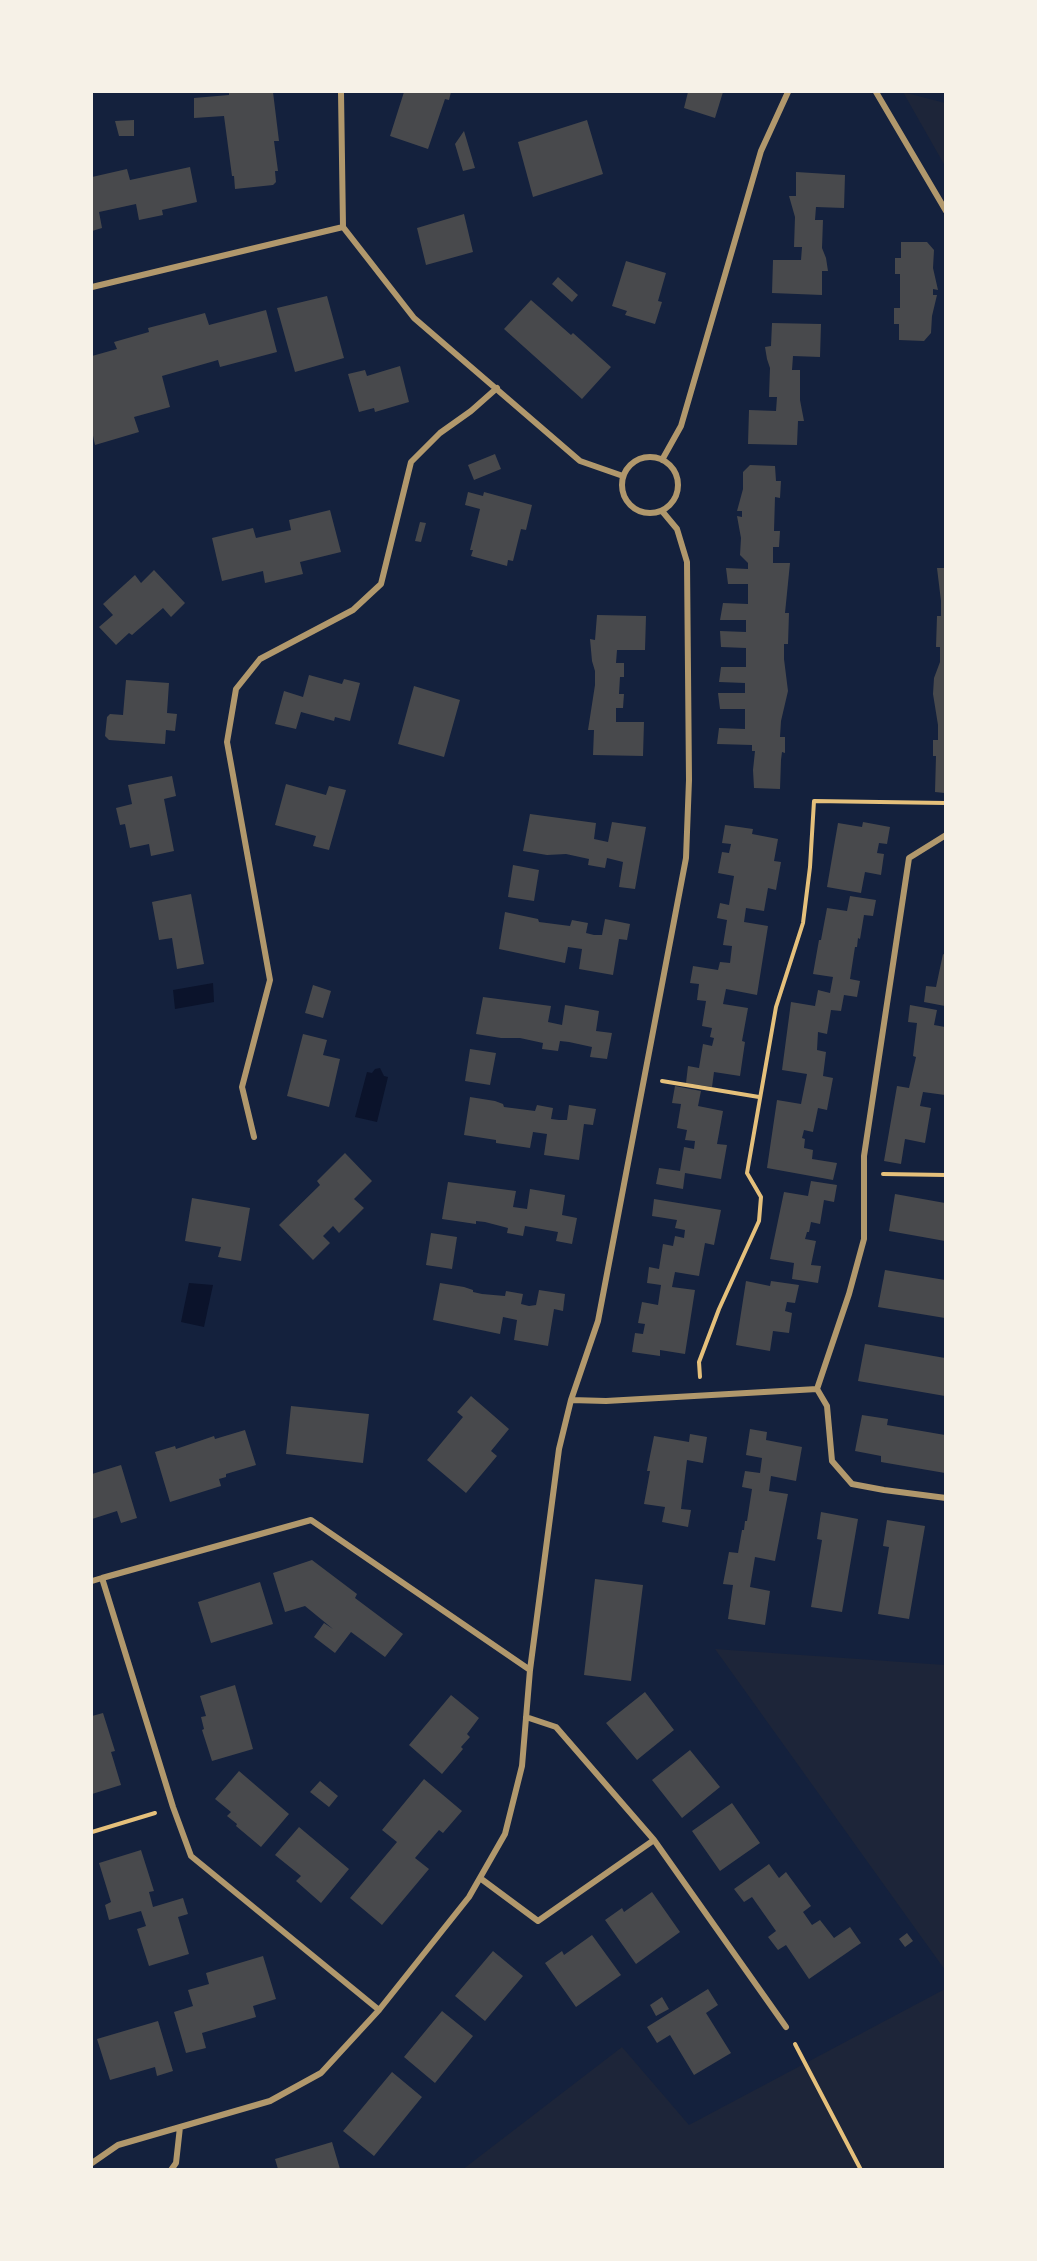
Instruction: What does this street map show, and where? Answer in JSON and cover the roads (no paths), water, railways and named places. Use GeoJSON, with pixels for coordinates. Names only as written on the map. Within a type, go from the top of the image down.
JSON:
{"type":"FeatureCollection","features":[{"type":"Feature","properties":{"kind":"street"},"geometry":{"type":"LineString","coordinates":[[341,92],[343,226],[414,318],[497,387],[580,461],[623,476]]}},
{"type":"Feature","properties":{"kind":"street"},"geometry":{"type":"LineString","coordinates":[[662,460],[681,426],[761,151],[788,92]]}},
{"type":"Feature","properties":{"kind":"street"},"geometry":{"type":"LineString","coordinates":[[876,92],[945,211]]}},
{"type":"Feature","properties":{"kind":"street"},"geometry":{"type":"LineString","coordinates":[[92,286],[343,226]]}},
{"type":"Feature","properties":{"kind":"street"},"geometry":{"type":"LineString","coordinates":[[254,1137],[242,1088],[270,980],[227,742],[236,689],[260,659],[353,610],[381,584],[411,462],[440,433],[471,411],[497,387]]}},
{"type":"Feature","properties":{"kind":"street"},"geometry":{"type":"LineString","coordinates":[[651,457],[662,460],[674,471],[678,486],[674,501],[662,511],[650,514],[636,511],[626,501],[621,489],[623,476],[639,459],[651,457]]}},
{"type":"Feature","properties":{"kind":"street"},"geometry":{"type":"LineString","coordinates":[[92,2163],[118,2145],[270,2101],[321,2073],[379,2010],[469,1897],[506,1834],[522,1766],[530,1670],[559,1449],[571,1400],[598,1321],[686,858],[689,780],[687,562],[676,529],[662,511]]}},
{"type":"Feature","properties":{"kind":"street"},"geometry":{"type":"LineString","coordinates":[[945,835],[909,858],[866,1145],[864,1239],[849,1294],[817,1389],[827,1406],[832,1461],[852,1484],[945,1498]]}},
{"type":"Feature","properties":{"kind":"street"},"geometry":{"type":"LineString","coordinates":[[571,1400],[606,1401],[817,1389]]}},
{"type":"Feature","properties":{"kind":"street"},"geometry":{"type":"LineString","coordinates":[[92,1581],[311,1520],[530,1670]]}},
{"type":"Feature","properties":{"kind":"street"},"geometry":{"type":"LineString","coordinates":[[102,1578],[190,1856],[379,2010]]}},
{"type":"Feature","properties":{"kind":"street"},"geometry":{"type":"LineString","coordinates":[[526,1717],[556,1727],[654,1840],[786,2028]]}},
{"type":"Feature","properties":{"kind":"street"},"geometry":{"type":"LineString","coordinates":[[480,1878],[538,1921],[654,1840]]}},
{"type":"Feature","properties":{"kind":"street"},"geometry":{"type":"LineString","coordinates":[[171,2169],[176,2163],[180,2127]]}}]}
